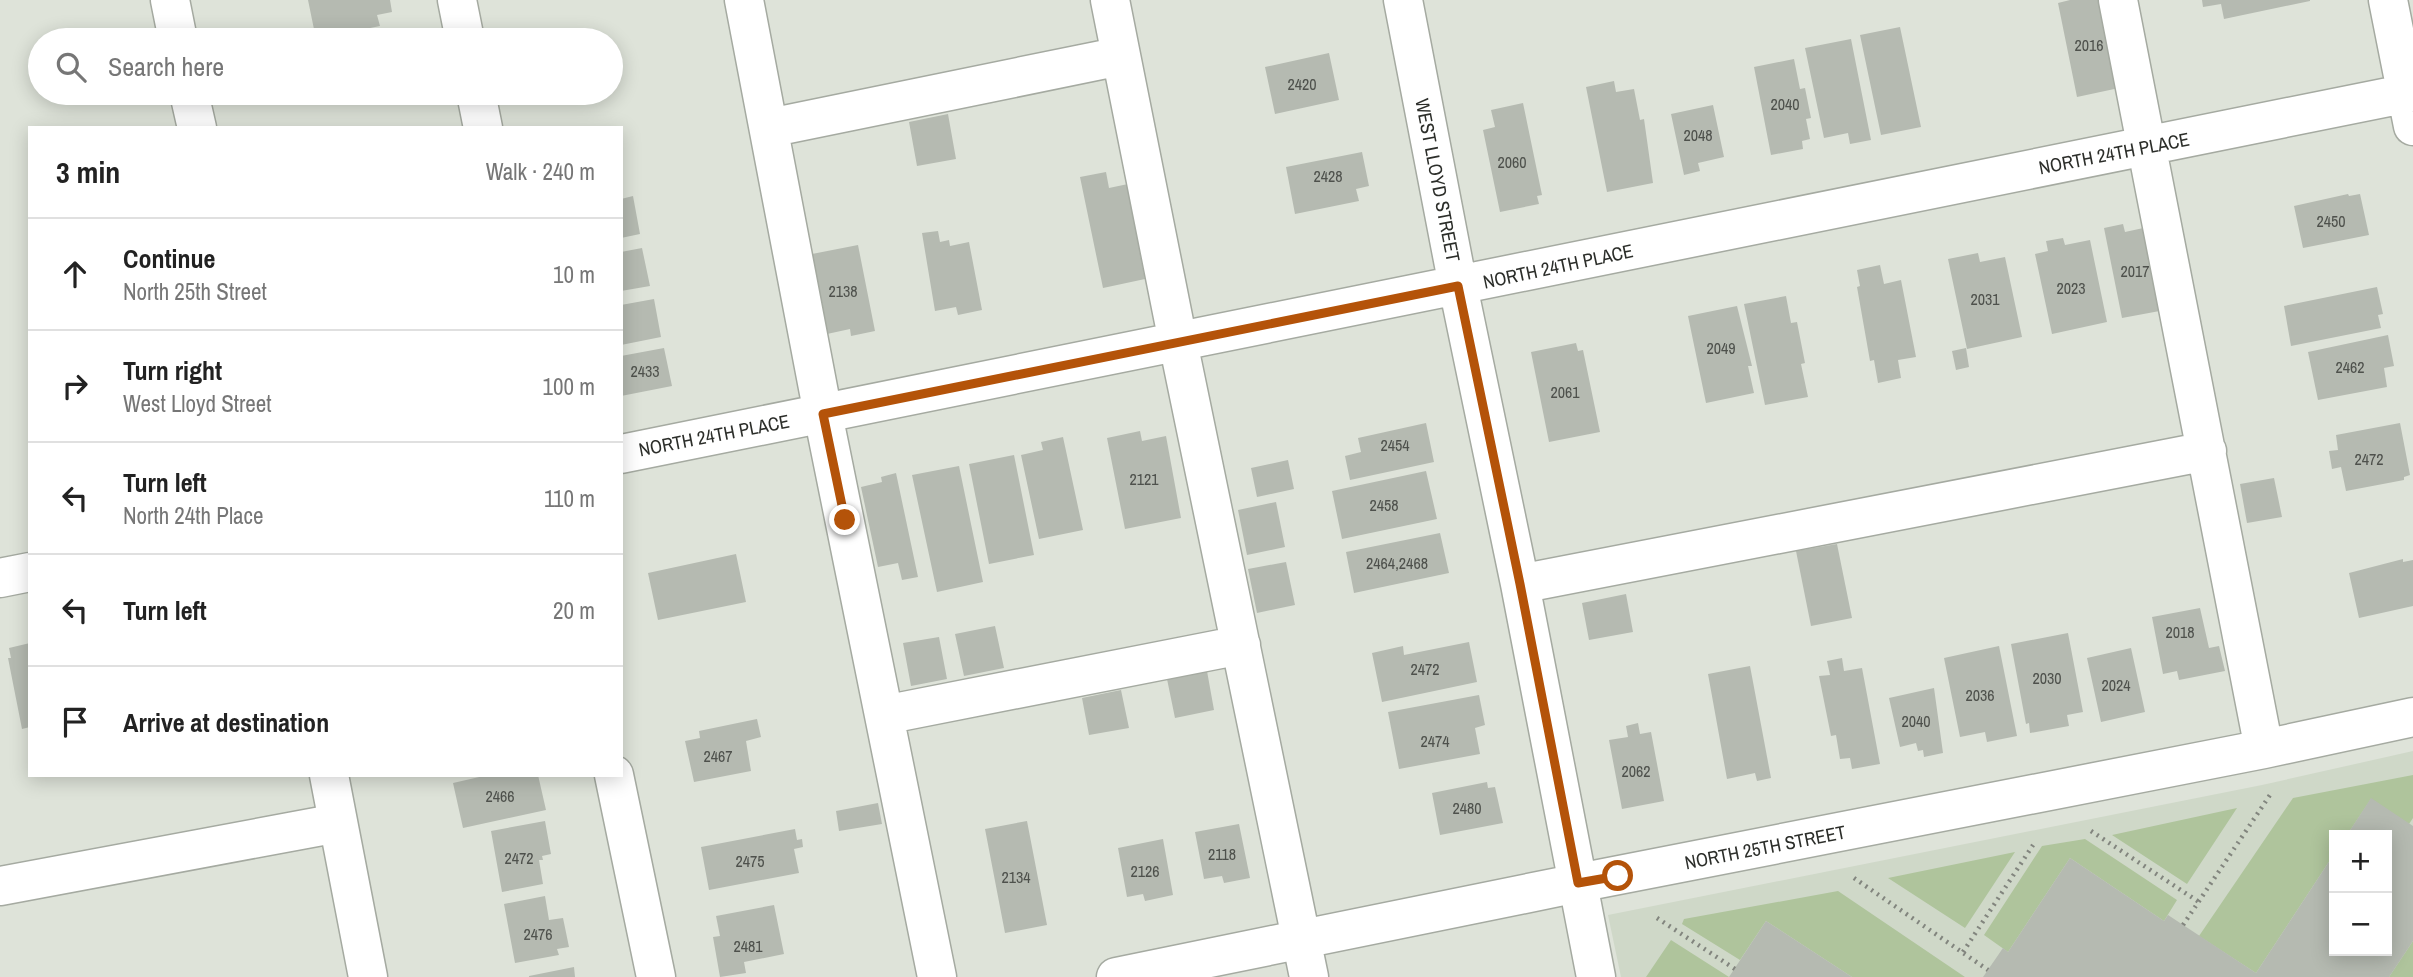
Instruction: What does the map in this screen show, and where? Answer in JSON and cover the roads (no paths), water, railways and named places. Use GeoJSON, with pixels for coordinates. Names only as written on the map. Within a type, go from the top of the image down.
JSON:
{"type":"FeatureCollection","features":[{"type":"Feature","properties":{"kind":"street"},"geometry":{"type":"LineString","coordinates":[[170,0],[176,28]]}},
{"type":"Feature","properties":{"kind":"street"},"geometry":{"type":"LineString","coordinates":[[457,0],[463,28]]}},
{"type":"Feature","properties":{"kind":"street"},"geometry":{"type":"LineString","coordinates":[[744,0],[823,414],[937,977]]}},
{"type":"Feature","properties":{"kind":"street"},"geometry":{"type":"LineString","coordinates":[[1110,0],[1309,977]]}},
{"type":"Feature","properties":{"kind":"street","name":"WEST LLOYD STREET"},"geometry":{"type":"LineString","coordinates":[[1403,0],[1596,977]]}},
{"type":"Feature","properties":{"kind":"street"},"geometry":{"type":"LineString","coordinates":[[2118,0],[2264,749]]}},
{"type":"Feature","properties":{"kind":"street"},"geometry":{"type":"LineString","coordinates":[[2388,0],[2411,104]]}},
{"type":"Feature","properties":{"kind":"street"},"geometry":{"type":"LineString","coordinates":[[769,128],[1121,56]]}},
{"type":"Feature","properties":{"kind":"street","name":"NORTH 24TH PLACE"},"geometry":{"type":"LineString","coordinates":[[623,454],[2148,146],[2411,104]]}},
{"type":"Feature","properties":{"kind":"street"},"geometry":{"type":"LineString","coordinates":[[192,105],[197,126]]}},
{"type":"Feature","properties":{"kind":"street"},"geometry":{"type":"LineString","coordinates":[[478,105],[483,126]]}},
{"type":"Feature","properties":{"kind":"street"},"geometry":{"type":"LineString","coordinates":[[1520,584],[2207,451]]}},
{"type":"Feature","properties":{"kind":"street"},"geometry":{"type":"LineString","coordinates":[[0,578],[28,572]]}},
{"type":"Feature","properties":{"kind":"street"},"geometry":{"type":"LineString","coordinates":[[884,715],[1241,645]]}},
{"type":"Feature","properties":{"kind":"street","name":"NORTH 25TH STREET"},"geometry":{"type":"LineString","coordinates":[[1116,977],[2413,717]]}},
{"type":"Feature","properties":{"kind":"street"},"geometry":{"type":"LineString","coordinates":[[329,777],[368,977]]}},
{"type":"Feature","properties":{"kind":"street"},"geometry":{"type":"LineString","coordinates":[[614,777],[656,977]]}},
{"type":"Feature","properties":{"kind":"street"},"geometry":{"type":"LineString","coordinates":[[0,886],[338,823]]}}]}
